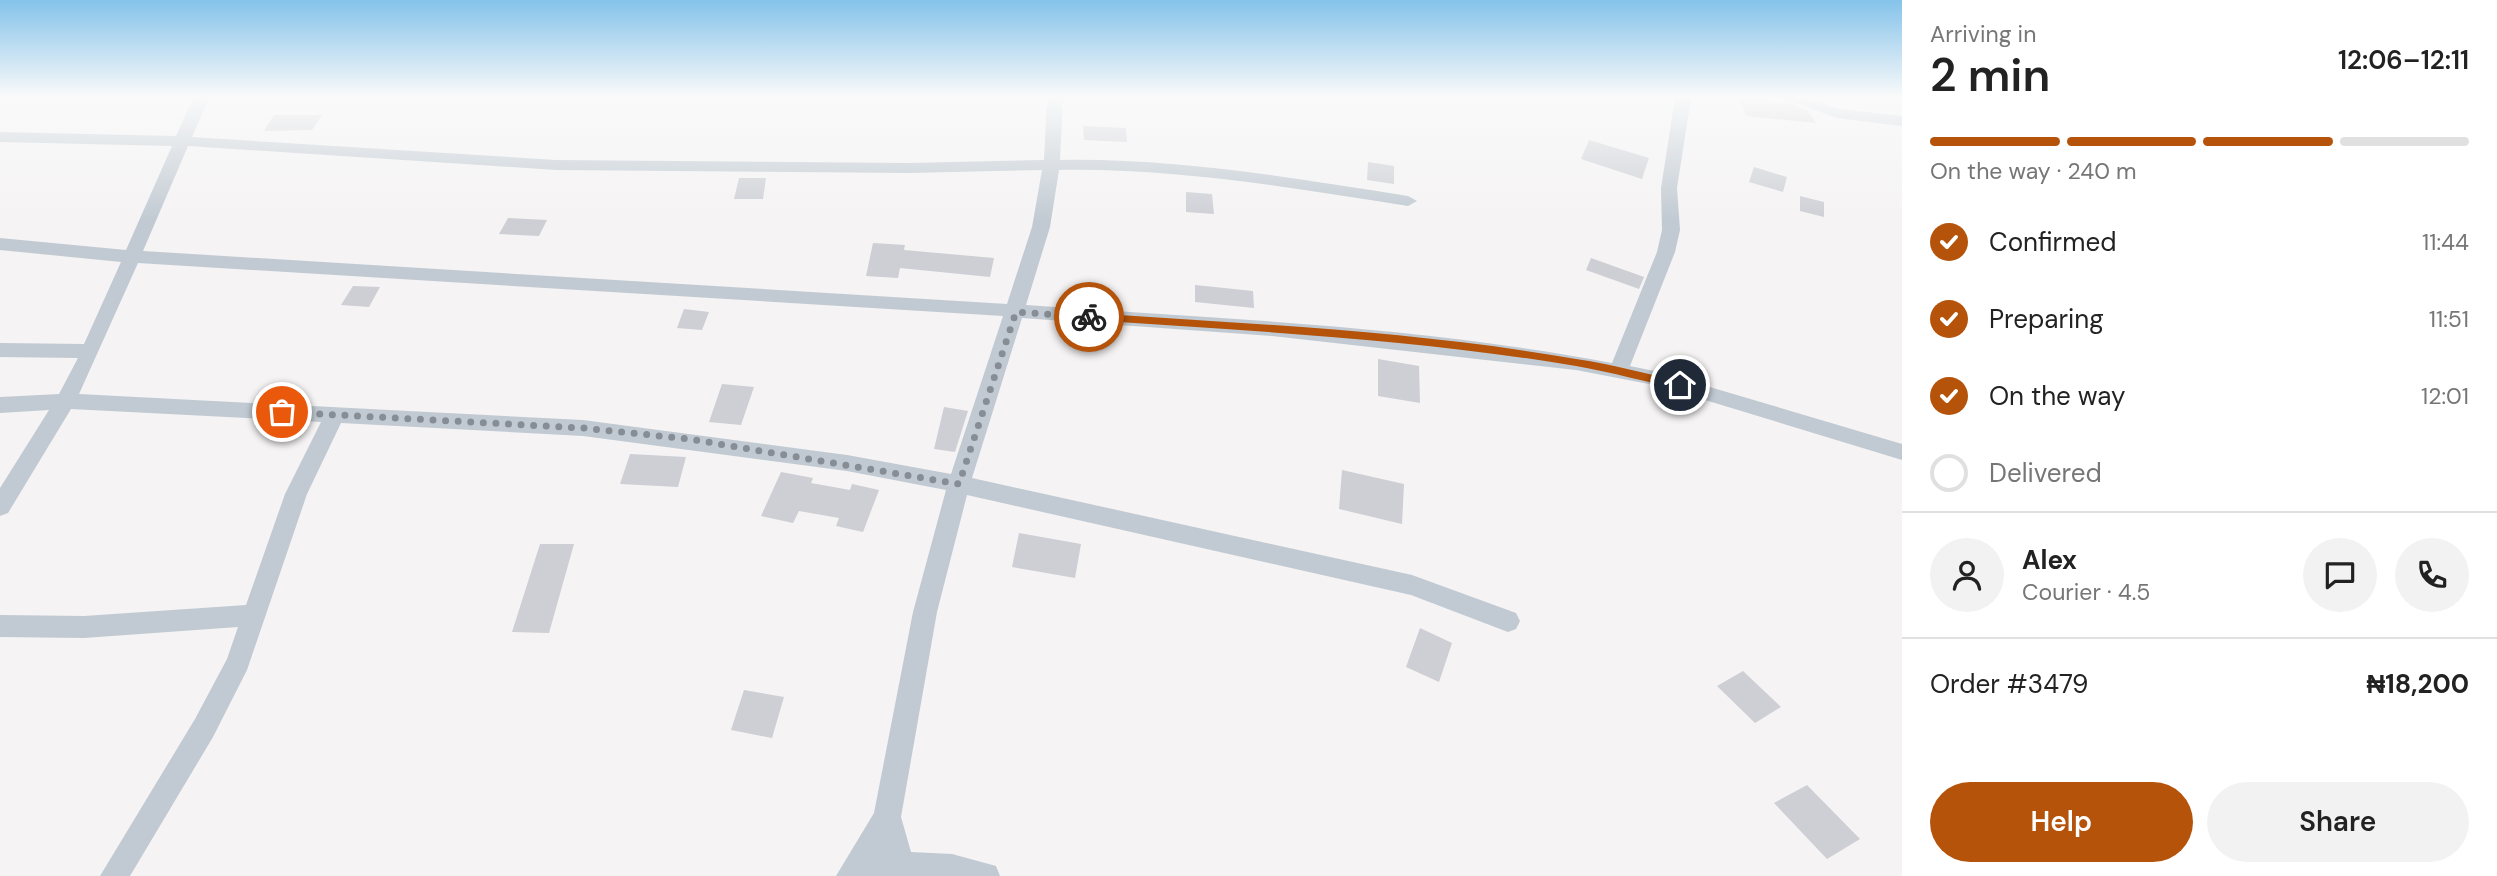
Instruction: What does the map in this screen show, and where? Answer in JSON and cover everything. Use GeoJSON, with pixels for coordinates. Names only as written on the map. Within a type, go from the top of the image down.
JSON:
{"type":"FeatureCollection","features":[{"type":"Feature","properties":{"kind":"street"},"geometry":{"type":"LineString","coordinates":[[39,139],[180,141],[556,165],[909,168],[1052,163],[1115,164],[1202,172],[1408,201]]}},
{"type":"Feature","properties":{"kind":"street"},"geometry":{"type":"LineString","coordinates":[[853,875],[887,817],[925,612],[959,484],[1041,227],[1052,163],[1053,139]]}},
{"type":"Feature","properties":{"kind":"street"},"geometry":{"type":"LineString","coordinates":[[1618,371],[1666,253],[1671,230],[1669,188],[1677,139]]}},
{"type":"Feature","properties":{"kind":"street"},"geometry":{"type":"LineString","coordinates":[[0,507],[65,401],[91,351],[180,141]]}},
{"type":"Feature","properties":{"kind":"street"},"geometry":{"type":"LineString","coordinates":[[0,244],[131,257],[590,287],[822,297],[1272,329],[1471,349],[1618,371],[1743,403],[1902,452]]}},
{"type":"Feature","properties":{"kind":"street"},"geometry":{"type":"LineString","coordinates":[[0,350],[91,351]]}},
{"type":"Feature","properties":{"kind":"street"},"geometry":{"type":"LineString","coordinates":[[0,405],[65,401],[515,423],[662,436],[847,463],[959,484],[1322,563],[1412,585],[1508,621]]}},
{"type":"Feature","properties":{"kind":"street"},"geometry":{"type":"LineString","coordinates":[[114,876],[204,728],[238,662],[296,494],[335,414]]}},
{"type":"Feature","properties":{"kind":"street"},"geometry":{"type":"LineString","coordinates":[[0,626],[84,627],[256,615]]}},
{"type":"Feature","properties":{"kind":"street"},"geometry":{"type":"LineString","coordinates":[[887,817],[901,864]]}},
{"type":"Feature","properties":{"kind":"street"},"geometry":{"type":"LineString","coordinates":[[853,875],[901,864],[960,868],[986,876]]}},
{"type":"Feature","properties":{"kind":"building"},"geometry":{"type":"Polygon","coordinates":[[[1127,139],[1127,142],[1084,140],[1127,139]]]}},
{"type":"Feature","properties":{"kind":"building"},"geometry":{"type":"Polygon","coordinates":[[[1589,140],[1649,158],[1642,179],[1581,159],[1589,140]]]}},
{"type":"Feature","properties":{"kind":"building"},"geometry":{"type":"Polygon","coordinates":[[[1368,162],[1394,166],[1394,184],[1367,180],[1368,162]]]}},
{"type":"Feature","properties":{"kind":"building"},"geometry":{"type":"Polygon","coordinates":[[[1754,167],[1787,177],[1783,192],[1749,182],[1754,167]]]}},
{"type":"Feature","properties":{"kind":"building"},"geometry":{"type":"Polygon","coordinates":[[[739,178],[766,178],[763,199],[734,199],[739,178]]]}},
{"type":"Feature","properties":{"kind":"building"},"geometry":{"type":"Polygon","coordinates":[[[1186,192],[1212,194],[1214,214],[1186,212],[1186,192]]]}},
{"type":"Feature","properties":{"kind":"building"},"geometry":{"type":"Polygon","coordinates":[[[1800,196],[1824,202],[1824,217],[1800,211],[1800,196]]]}},
{"type":"Feature","properties":{"kind":"building"},"geometry":{"type":"Polygon","coordinates":[[[508,218],[547,220],[539,236],[499,234],[508,218]]]}},
{"type":"Feature","properties":{"kind":"building"},"geometry":{"type":"Polygon","coordinates":[[[873,243],[905,245],[904,250],[994,258],[990,277],[900,268],[898,278],[866,276],[873,243]]]}},
{"type":"Feature","properties":{"kind":"building"},"geometry":{"type":"Polygon","coordinates":[[[1591,258],[1644,277],[1639,289],[1586,270],[1591,258]]]}},
{"type":"Feature","properties":{"kind":"building"},"geometry":{"type":"Polygon","coordinates":[[[1195,285],[1253,291],[1254,308],[1195,302],[1195,285]]]}},
{"type":"Feature","properties":{"kind":"building"},"geometry":{"type":"Polygon","coordinates":[[[353,286],[380,287],[369,307],[341,305],[353,286]]]}},
{"type":"Feature","properties":{"kind":"building"},"geometry":{"type":"Polygon","coordinates":[[[684,309],[709,312],[702,330],[677,328],[684,309]]]}},
{"type":"Feature","properties":{"kind":"building"},"geometry":{"type":"Polygon","coordinates":[[[1378,359],[1419,366],[1420,403],[1378,396],[1378,359]]]}},
{"type":"Feature","properties":{"kind":"building"},"geometry":{"type":"Polygon","coordinates":[[[722,384],[754,387],[741,425],[709,422],[722,384]]]}},
{"type":"Feature","properties":{"kind":"building"},"geometry":{"type":"Polygon","coordinates":[[[944,407],[968,411],[955,452],[934,449],[944,407]]]}},
{"type":"Feature","properties":{"kind":"building"},"geometry":{"type":"Polygon","coordinates":[[[630,454],[686,457],[678,487],[620,484],[630,454]]]}},
{"type":"Feature","properties":{"kind":"building"},"geometry":{"type":"Polygon","coordinates":[[[1342,470],[1404,484],[1402,524],[1339,509],[1342,470]]]}},
{"type":"Feature","properties":{"kind":"building"},"geometry":{"type":"Polygon","coordinates":[[[781,472],[813,478],[811,483],[850,490],[852,484],[879,490],[863,532],[836,526],[839,518],[799,511],[793,523],[761,516],[781,472]]]}},
{"type":"Feature","properties":{"kind":"building"},"geometry":{"type":"Polygon","coordinates":[[[1019,533],[1081,544],[1075,578],[1012,567],[1019,533]]]}},
{"type":"Feature","properties":{"kind":"building"},"geometry":{"type":"Polygon","coordinates":[[[540,544],[574,544],[549,633],[512,632],[540,544]]]}},
{"type":"Feature","properties":{"kind":"building"},"geometry":{"type":"Polygon","coordinates":[[[1420,628],[1452,643],[1439,682],[1406,667],[1420,628]]]}},
{"type":"Feature","properties":{"kind":"building"},"geometry":{"type":"Polygon","coordinates":[[[1743,671],[1781,707],[1755,723],[1717,686],[1743,671]]]}},
{"type":"Feature","properties":{"kind":"building"},"geometry":{"type":"Polygon","coordinates":[[[744,690],[784,697],[772,738],[731,730],[744,690]]]}},
{"type":"Feature","properties":{"kind":"building"},"geometry":{"type":"Polygon","coordinates":[[[1807,785],[1860,839],[1827,859],[1774,803],[1807,785]]]}},
{"type":"Feature","properties":{"kind":"way so far"},"geometry":{"type":"LineString","coordinates":[[282,412],[488,421],[689,439],[847,463],[959,484],[1016,312],[1089,317]]}},
{"type":"Feature","properties":{"kind":"route"},"geometry":{"type":"LineString","coordinates":[[1089,317],[1272,329],[1445,346],[1576,362],[1680,385]]}}]}
